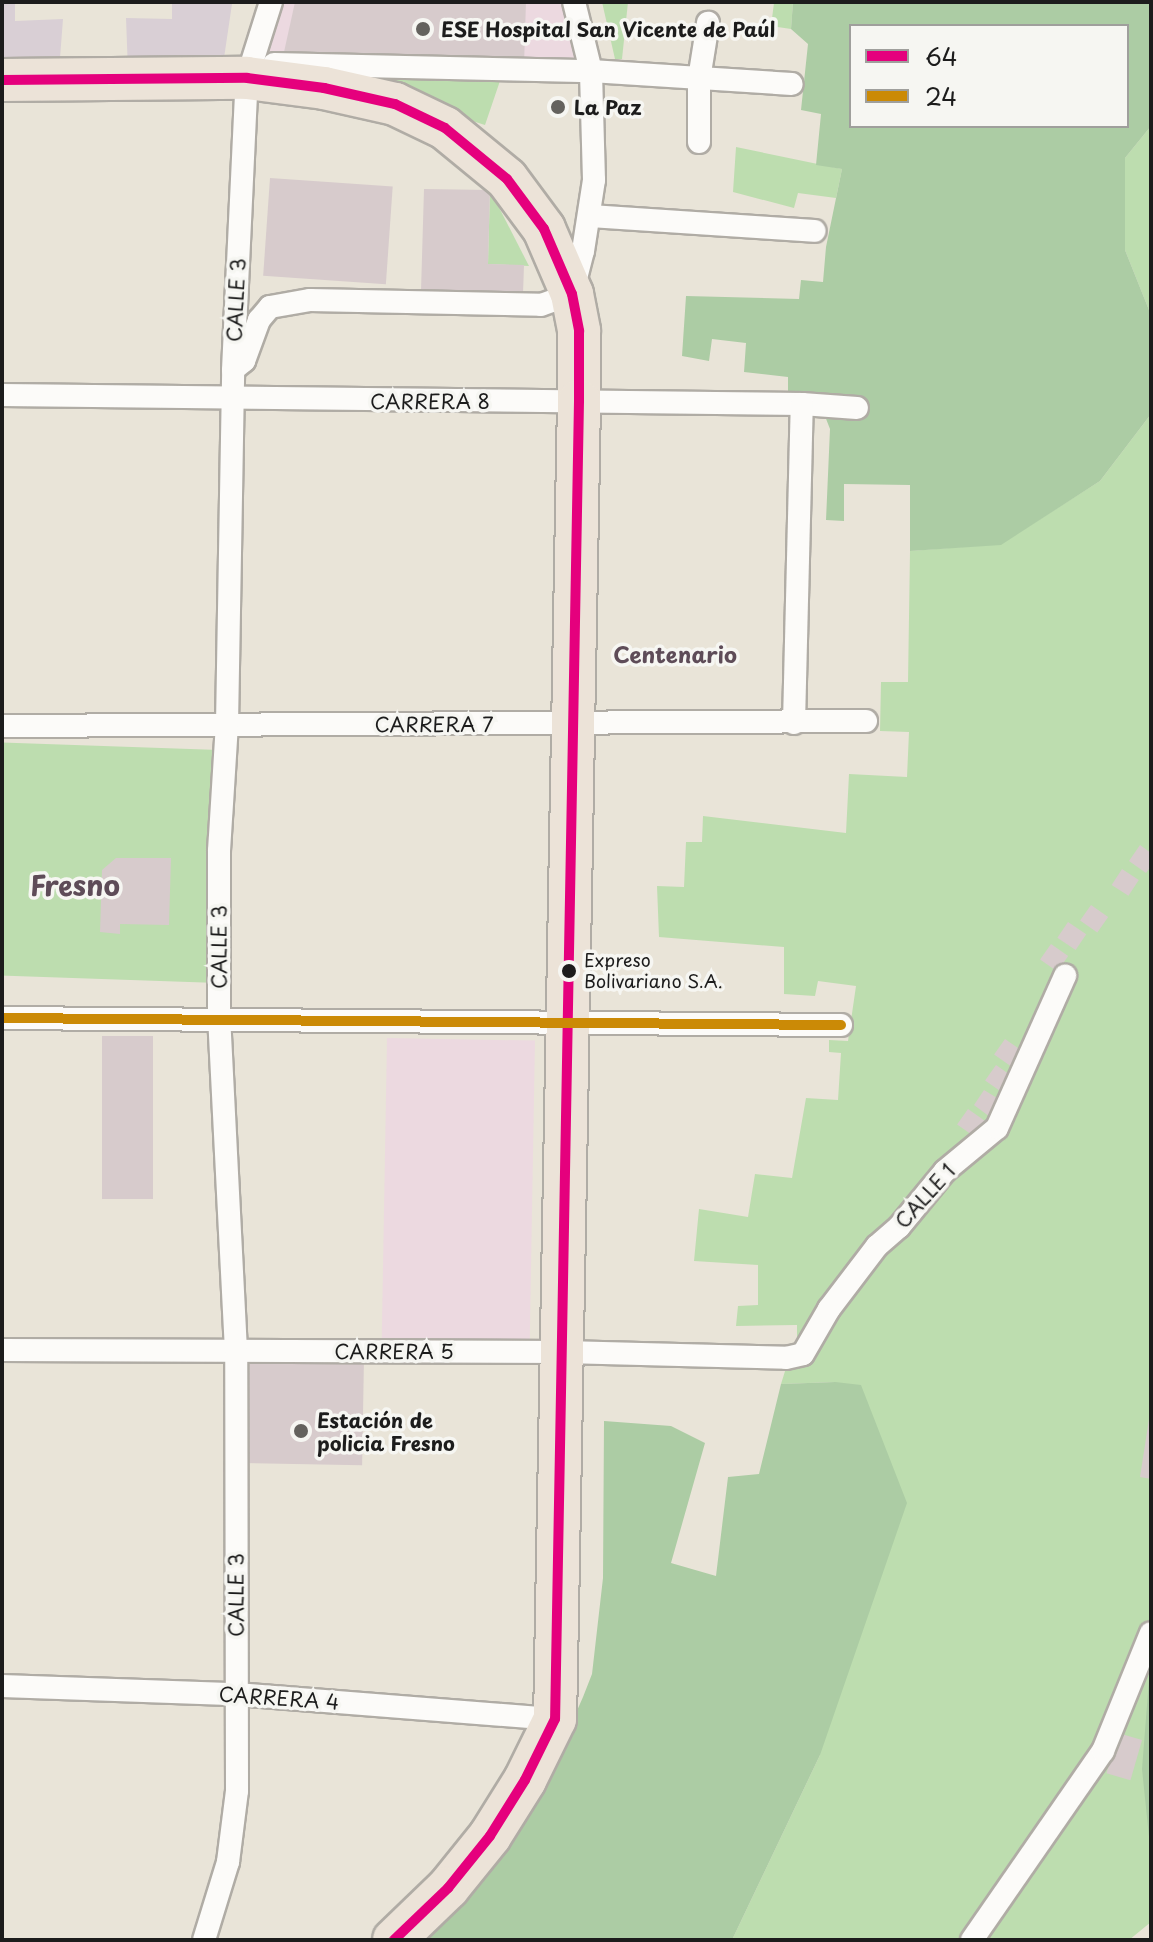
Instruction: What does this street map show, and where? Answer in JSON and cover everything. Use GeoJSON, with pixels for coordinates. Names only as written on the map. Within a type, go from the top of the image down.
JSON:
{"type":"FeatureCollection","features":[{"type":"Feature","properties":{"kind":"highway"},"geometry":{"type":"LineString","coordinates":[[2,80],[250,70],[395,104],[445,128],[507,179],[544,229],[572,294],[579,331],[579,401],[555,1719],[525,1780],[490,1836],[448,1888],[394,1940]]}},
{"type":"Feature","properties":{"kind":"street","name":"CALLE 3"},"geometry":{"type":"LineString","coordinates":[[204,1940],[228,1862],[237,1791],[236,1351],[219,1019],[219,851],[227,725],[233,370],[250,70],[271,2]]}},
{"type":"Feature","properties":{"kind":"street"},"geometry":{"type":"LineString","coordinates":[[233,370],[244,361],[259,320],[270,307],[310,300],[541,305],[572,294],[590,216],[594,180],[591,71],[574,2]]}},
{"type":"Feature","properties":{"kind":"street"},"geometry":{"type":"LineString","coordinates":[[699,142],[699,79],[708,23]]}},
{"type":"Feature","properties":{"kind":"street"},"geometry":{"type":"LineString","coordinates":[[250,70],[591,71],[792,84]]}},
{"type":"Feature","properties":{"kind":"street"},"geometry":{"type":"LineString","coordinates":[[590,216],[814,231]]}},
{"type":"Feature","properties":{"kind":"street","name":"CARRERA 8"},"geometry":{"type":"LineString","coordinates":[[2,395],[232,400],[802,404],[857,408]]}},
{"type":"Feature","properties":{"kind":"street"},"geometry":{"type":"LineString","coordinates":[[794,723],[802,404]]}},
{"type":"Feature","properties":{"kind":"street","name":"CARRERA 7"},"geometry":{"type":"LineString","coordinates":[[2,726],[866,721]]}},
{"type":"Feature","properties":{"kind":"street","name":"CALLE 1"},"geometry":{"type":"LineString","coordinates":[[786,1358],[809,1349],[829,1309],[877,1246],[899,1227],[945,1171],[997,1128],[1065,976]]}},
{"type":"Feature","properties":{"kind":"street"},"geometry":{"type":"LineString","coordinates":[[2,1018],[841,1025]]}},
{"type":"Feature","properties":{"kind":"street","name":"CARRERA 5"},"geometry":{"type":"LineString","coordinates":[[2,1350],[564,1352],[786,1358]]}},
{"type":"Feature","properties":{"kind":"street"},"geometry":{"type":"LineString","coordinates":[[972,1940],[1103,1751],[1151,1633]]}},
{"type":"Feature","properties":{"kind":"street","name":"CARRERA 4"},"geometry":{"type":"LineString","coordinates":[[2,1686],[236,1694],[555,1719]]}},
{"type":"Feature","properties":{"kind":"shaded area"},"geometry":{"type":"Polygon","coordinates":[[[2,2],[15,2],[15,21],[63,19],[59,71],[2,71],[2,2]]]}},
{"type":"Feature","properties":{"kind":"shaded area"},"geometry":{"type":"Polygon","coordinates":[[[172,2],[232,4],[224,58],[128,71],[126,18],[172,19],[172,2]]]}},
{"type":"Feature","properties":{"kind":"shaded area","name":"ESE Hospital San Vicente de Paúl"},"geometry":{"type":"Polygon","coordinates":[[[283,2],[563,2],[581,73],[268,56],[283,2]]]}},
{"type":"Feature","properties":{"kind":"shaded area"},"geometry":{"type":"Polygon","coordinates":[[[387,1038],[535,1041],[530,1350],[382,1347],[387,1038]]]}},
{"type":"Feature","properties":{"kind":"green space"},"geometry":{"type":"Polygon","coordinates":[[[602,2],[628,2],[622,59],[615,59],[602,2]]]}},
{"type":"Feature","properties":{"kind":"green space"},"geometry":{"type":"Polygon","coordinates":[[[768,2],[793,2],[791,29],[771,26],[774,3],[768,2]]]}},
{"type":"Feature","properties":{"kind":"green space"},"geometry":{"type":"Polygon","coordinates":[[[793,2],[1151,2],[1151,126],[1125,158],[1125,250],[1151,315],[1151,414],[1100,481],[1001,545],[910,551],[910,485],[844,484],[844,521],[826,520],[830,429],[823,411],[788,407],[788,377],[744,372],[746,343],[712,339],[709,361],[682,356],[686,296],[799,299],[801,280],[823,282],[826,247],[842,169],[816,165],[821,114],[801,110],[808,44],[791,29],[793,2]]]}},
{"type":"Feature","properties":{"kind":"green space"},"geometry":{"type":"Polygon","coordinates":[[[257,66],[502,75],[485,125],[374,90],[257,66]]]}},
{"type":"Feature","properties":{"kind":"green space"},"geometry":{"type":"Polygon","coordinates":[[[1151,126],[1151,315],[1125,250],[1125,158],[1151,126]]]}},
{"type":"Feature","properties":{"kind":"green space"},"geometry":{"type":"Polygon","coordinates":[[[736,147],[842,169],[836,198],[798,193],[794,208],[733,192],[736,147]]]}},
{"type":"Feature","properties":{"kind":"green space"},"geometry":{"type":"Polygon","coordinates":[[[490,190],[529,266],[488,264],[490,190]]]}},
{"type":"Feature","properties":{"kind":"green space"},"geometry":{"type":"Polygon","coordinates":[[[1151,414],[1151,1922],[1129,1940],[732,1940],[820,1755],[835,1382],[781,1384],[786,1368],[797,1353],[797,1325],[736,1326],[738,1306],[758,1305],[758,1265],[694,1261],[699,1209],[748,1217],[755,1174],[792,1178],[806,1098],[838,1100],[841,1053],[829,1052],[829,1040],[848,1041],[856,986],[818,981],[815,996],[784,994],[784,947],[659,937],[657,886],[684,887],[686,842],[702,842],[703,816],[846,833],[849,774],[907,777],[909,732],[880,731],[881,682],[908,682],[910,551],[1001,544],[1100,481],[1151,414]]]}},
{"type":"Feature","properties":{"kind":"green space"},"geometry":{"type":"Polygon","coordinates":[[[2,742],[219,750],[211,983],[2,976],[2,742]]]}},
{"type":"Feature","properties":{"kind":"green space"},"geometry":{"type":"Polygon","coordinates":[[[835,1382],[861,1385],[907,1503],[820,1755],[732,1940],[391,1940],[538,1799],[583,1697],[592,1674],[603,1578],[604,1421],[671,1426],[705,1443],[671,1563],[716,1576],[728,1477],[759,1474],[781,1384],[835,1382]]]}},
{"type":"Feature","properties":{"kind":"green space"},"geometry":{"type":"Polygon","coordinates":[[[1151,1654],[1151,1856],[1142,1769],[1151,1654]]]}},
{"type":"Feature","properties":{"kind":"building","name":"ESE Hospital San Vicente de Paúl"},"geometry":{"type":"Polygon","coordinates":[[[295,2],[526,2],[524,65],[284,52],[295,2]]]}},
{"type":"Feature","properties":{"kind":"building"},"geometry":{"type":"Polygon","coordinates":[[[270,178],[393,187],[386,284],[263,276],[270,178]]]}},
{"type":"Feature","properties":{"kind":"building"},"geometry":{"type":"Polygon","coordinates":[[[424,189],[490,190],[488,264],[524,265],[523,294],[421,291],[424,189]]]}},
{"type":"Feature","properties":{"kind":"building"},"geometry":{"type":"Polygon","coordinates":[[[1140,845],[1151,853],[1151,866],[1146,873],[1129,861],[1140,845]]]}},
{"type":"Feature","properties":{"kind":"building"},"geometry":{"type":"Polygon","coordinates":[[[116,858],[171,858],[169,925],[120,924],[120,934],[100,932],[102,870],[116,858]]]}},
{"type":"Feature","properties":{"kind":"building"},"geometry":{"type":"Polygon","coordinates":[[[1122,869],[1139,880],[1128,896],[1112,885],[1122,869]]]}},
{"type":"Feature","properties":{"kind":"building"},"geometry":{"type":"Polygon","coordinates":[[[1091,905],[1108,917],[1097,933],[1080,921],[1091,905]]]}},
{"type":"Feature","properties":{"kind":"building"},"geometry":{"type":"Polygon","coordinates":[[[1068,922],[1086,934],[1076,950],[1057,938],[1068,922]]]}},
{"type":"Feature","properties":{"kind":"building"},"geometry":{"type":"Polygon","coordinates":[[[1051,944],[1068,956],[1057,972],[1040,960],[1051,944]]]}},
{"type":"Feature","properties":{"kind":"building"},"geometry":{"type":"Polygon","coordinates":[[[102,1036],[153,1036],[153,1199],[102,1199],[102,1036]]]}},
{"type":"Feature","properties":{"kind":"building"},"geometry":{"type":"Polygon","coordinates":[[[1005,1039],[1022,1051],[1011,1067],[994,1055],[1005,1039]]]}},
{"type":"Feature","properties":{"kind":"building"},"geometry":{"type":"Polygon","coordinates":[[[996,1065],[1013,1077],[1002,1093],[985,1081],[996,1065]]]}},
{"type":"Feature","properties":{"kind":"building"},"geometry":{"type":"Polygon","coordinates":[[[984,1090],[1002,1101],[990,1117],[974,1105],[984,1090]]]}},
{"type":"Feature","properties":{"kind":"building"},"geometry":{"type":"Polygon","coordinates":[[[968,1109],[985,1121],[974,1137],[957,1125],[968,1109]]]}},
{"type":"Feature","properties":{"kind":"building"},"geometry":{"type":"Polygon","coordinates":[[[241,1356],[364,1358],[362,1465],[239,1463],[241,1356]]]}},
{"type":"Feature","properties":{"kind":"building"},"geometry":{"type":"Polygon","coordinates":[[[1151,1419],[1151,1479],[1140,1477],[1151,1419]]]}},
{"type":"Feature","properties":{"kind":"building"},"geometry":{"type":"Polygon","coordinates":[[[1118,1733],[1142,1740],[1130,1780],[1106,1773],[1118,1733]]]}},
{"type":"Feature","properties":{"kind":"transit line","name":"64"},"geometry":{"type":"LineString","coordinates":[[2,80],[247,78],[324,88],[395,104],[445,128],[507,179],[544,229],[572,294],[579,331],[579,401],[555,1719],[525,1780],[490,1836],[448,1888],[394,1940]]}},
{"type":"Feature","properties":{"kind":"transit line","name":"24"},"geometry":{"type":"LineString","coordinates":[[2,1018],[841,1025]]}},
{"type":"Feature","properties":{"kind":"place","name":"ESE Hospital San Vicente de Paúl"},"geometry":{"type":"Point","coordinates":[423,29]}},
{"type":"Feature","properties":{"kind":"place","name":"La Paz"},"geometry":{"type":"Point","coordinates":[558,107]}},
{"type":"Feature","properties":{"kind":"place","name":"Expreso Bolivariano S.A."},"geometry":{"type":"Point","coordinates":[569,971]}},
{"type":"Feature","properties":{"kind":"place","name":"Estación de policia Fresno"},"geometry":{"type":"Point","coordinates":[301,1431]}},
{"type":"Feature","properties":{"kind":"district","name":"Centenario"},"geometry":{"type":"Point","coordinates":[675,654]}},
{"type":"Feature","properties":{"kind":"district","name":"Fresno"},"geometry":{"type":"Point","coordinates":[75,885]}}]}
